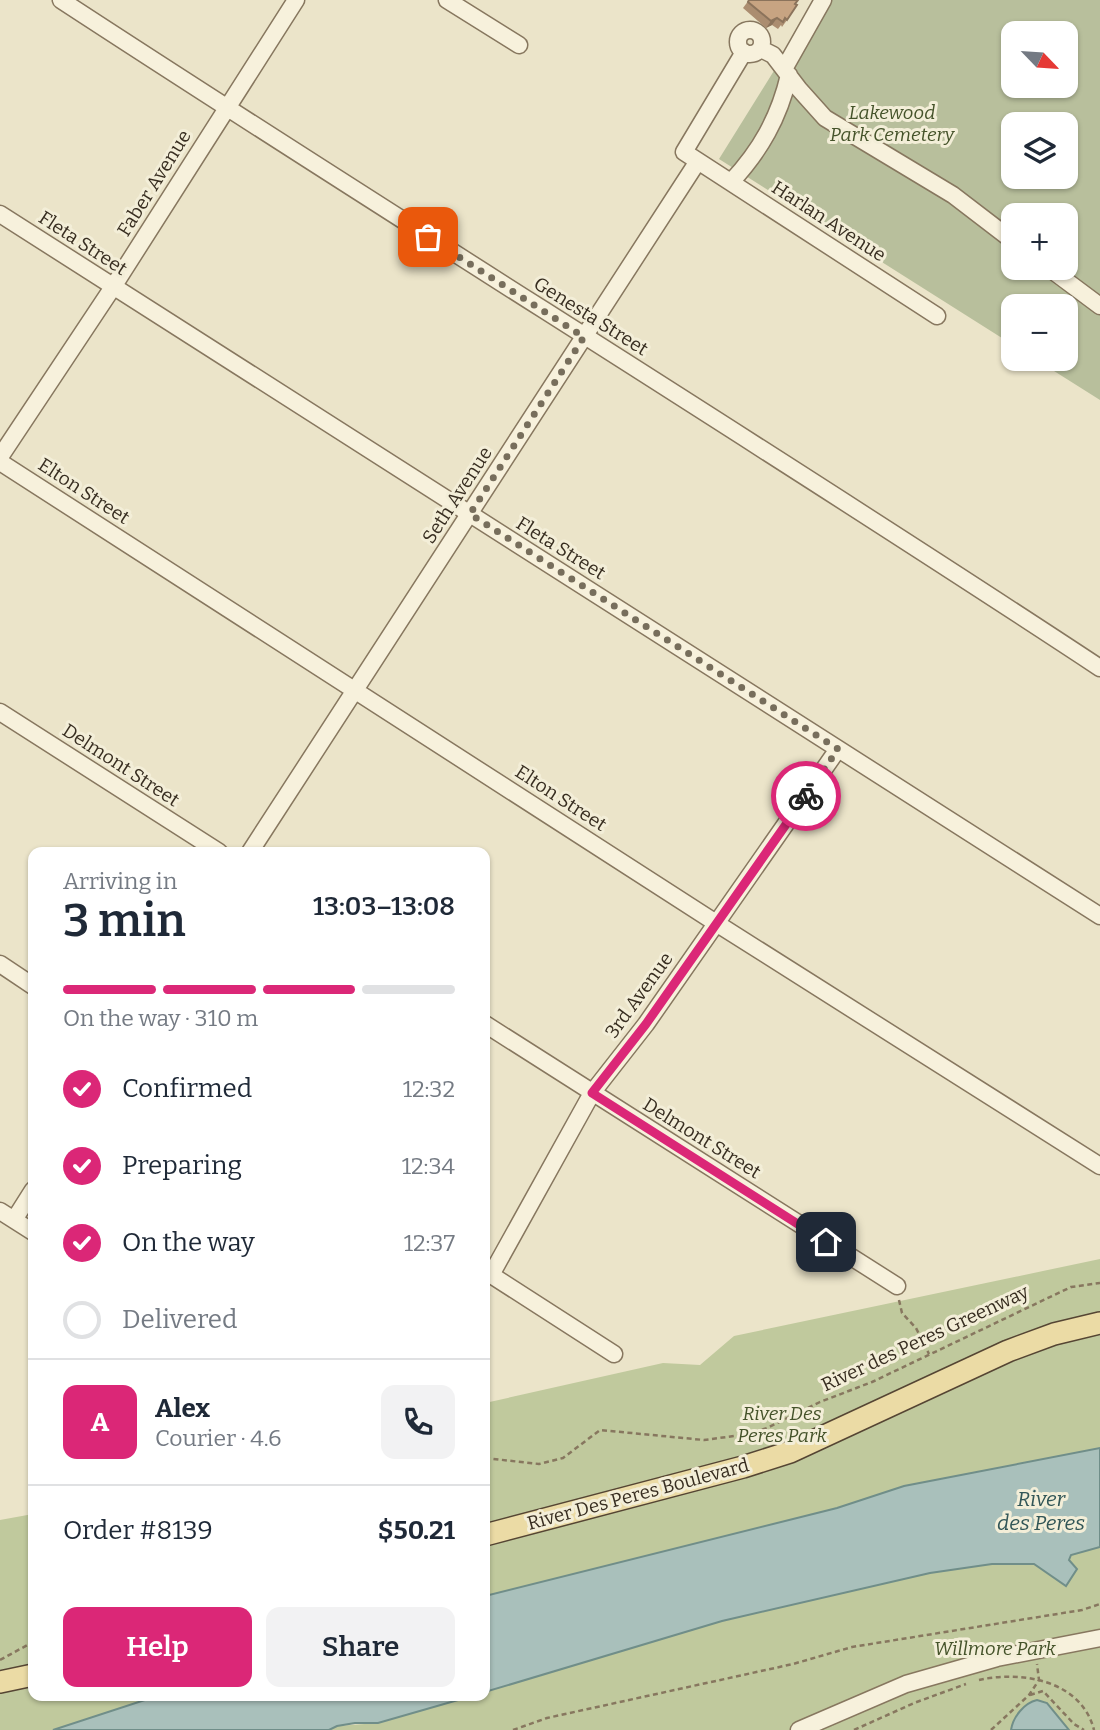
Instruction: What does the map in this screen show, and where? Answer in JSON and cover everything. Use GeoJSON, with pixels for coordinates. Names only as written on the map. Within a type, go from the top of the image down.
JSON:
{"type":"FeatureCollection","features":[{"type":"Feature","properties":{"kind":"main road","name":"River Des Peres Boulevard"},"geometry":{"type":"LineString","coordinates":[[490,1534],[743,1467],[790,1452],[1019,1347],[1054,1334],[1100,1323]]}},
{"type":"Feature","properties":{"kind":"main road"},"geometry":{"type":"LineString","coordinates":[[0,1682],[28,1676]]}},
{"type":"Feature","properties":{"kind":"street","name":"Genesta Street"},"geometry":{"type":"LineString","coordinates":[[61,0],[1100,667]]}},
{"type":"Feature","properties":{"kind":"street","name":"Faber Avenue"},"geometry":{"type":"LineString","coordinates":[[0,460],[296,0]]}},
{"type":"Feature","properties":{"kind":"street"},"geometry":{"type":"LineString","coordinates":[[447,0],[519,45]]}},
{"type":"Feature","properties":{"kind":"street"},"geometry":{"type":"LineString","coordinates":[[731,182],[761,147],[774,123],[783,101],[786,72],[823,0]]}},
{"type":"Feature","properties":{"kind":"street"},"geometry":{"type":"LineString","coordinates":[[698,161],[684,152],[744,52],[738,42],[741,35],[748,30],[759,34],[761,48],[772,55],[825,118],[953,195],[1001,232]]}},
{"type":"Feature","properties":{"kind":"street","name":"Harlan Avenue"},"geometry":{"type":"LineString","coordinates":[[698,161],[937,316]]}},
{"type":"Feature","properties":{"kind":"street","name":"Seth Avenue"},"geometry":{"type":"LineString","coordinates":[[253,847],[698,161]]}},
{"type":"Feature","properties":{"kind":"street","name":"Fleta Street"},"geometry":{"type":"LineString","coordinates":[[0,214],[1100,916]]}},
{"type":"Feature","properties":{"kind":"street"},"geometry":{"type":"LineString","coordinates":[[1065,280],[1100,306]]}},
{"type":"Feature","properties":{"kind":"street","name":"Elton Street"},"geometry":{"type":"LineString","coordinates":[[0,460],[716,923],[1100,1166]]}},
{"type":"Feature","properties":{"kind":"street","name":"Delmont Street"},"geometry":{"type":"LineString","coordinates":[[0,712],[211,847]]}},
{"type":"Feature","properties":{"kind":"street","name":"3rd Avenue"},"geometry":{"type":"LineString","coordinates":[[490,1270],[592,1093],[646,1024],[838,749]]}},
{"type":"Feature","properties":{"kind":"street"},"geometry":{"type":"LineString","coordinates":[[0,964],[28,983]]}},
{"type":"Feature","properties":{"kind":"street","name":"Delmont Street"},"geometry":{"type":"LineString","coordinates":[[490,1027],[897,1286]]}},
{"type":"Feature","properties":{"kind":"street"},"geometry":{"type":"LineString","coordinates":[[28,1195],[7,1215],[28,1229]]}},
{"type":"Feature","properties":{"kind":"street"},"geometry":{"type":"LineString","coordinates":[[490,1274],[614,1354]]}},
{"type":"Feature","properties":{"kind":"street"},"geometry":{"type":"LineString","coordinates":[[799,1730],[906,1684],[997,1658],[1100,1638]]}},
{"type":"Feature","properties":{"kind":"path","name":"River des Peres Greenway"},"geometry":{"type":"LineString","coordinates":[[490,1459],[538,1464],[563,1458],[600,1430],[704,1440],[749,1434],[872,1382],[1071,1287],[1100,1283]]}},
{"type":"Feature","properties":{"kind":"path"},"geometry":{"type":"LineString","coordinates":[[897,1286],[902,1313],[916,1328],[929,1354]]}},
{"type":"Feature","properties":{"kind":"path"},"geometry":{"type":"LineString","coordinates":[[513,1730],[547,1718],[793,1664],[852,1647],[1082,1610],[1100,1604]]}},
{"type":"Feature","properties":{"kind":"path"},"geometry":{"type":"LineString","coordinates":[[0,1660],[28,1645]]}},
{"type":"Feature","properties":{"kind":"path"},"geometry":{"type":"LineString","coordinates":[[991,1730],[1029,1695],[1039,1680],[1036,1650]]}},
{"type":"Feature","properties":{"kind":"path"},"geometry":{"type":"LineString","coordinates":[[854,1730],[923,1699],[974,1681],[1011,1676],[1039,1680],[1073,1695],[1092,1719],[1094,1730]]}},
{"type":"Feature","properties":{"kind":"path"},"geometry":{"type":"LineString","coordinates":[[1029,1695],[1043,1691],[1073,1724],[1084,1730]]}},
{"type":"Feature","properties":{"kind":"green space","name":"Lakewood Park Cemetery"},"geometry":{"type":"Polygon","coordinates":[[[818,0],[1100,0],[1100,400],[1054,371],[1078,371],[1078,294],[1001,294],[1001,337],[719,159],[818,0]]]}},
{"type":"Feature","properties":{"kind":"green space","name":"River Des Peres Park"},"geometry":{"type":"Polygon","coordinates":[[[1100,1259],[1100,1448],[904,1486],[837,1508],[490,1595],[490,1402],[663,1363],[700,1365],[734,1336],[1100,1259]]]}},
{"type":"Feature","properties":{"kind":"green space"},"geometry":{"type":"Polygon","coordinates":[[[28,1515],[28,1701],[142,1701],[53,1730],[0,1730],[0,1520],[28,1515]]]}},
{"type":"Feature","properties":{"kind":"green space","name":"Willmore Park"},"geometry":{"type":"Polygon","coordinates":[[[1100,1547],[1100,1730],[329,1730],[337,1726],[378,1723],[455,1701],[490,1701],[490,1691],[722,1621],[930,1573],[992,1564],[1035,1564],[1066,1586],[1077,1569],[1069,1560],[1071,1555],[1100,1547]]]}},
{"type":"Feature","properties":{"kind":"water","name":"River des Peres"},"geometry":{"type":"Polygon","coordinates":[[[1100,1448],[1100,1547],[1071,1555],[1069,1560],[1077,1569],[1066,1586],[1034,1564],[992,1564],[930,1573],[722,1621],[490,1691],[490,1595],[837,1508],[904,1486],[1100,1448]]]}},
{"type":"Feature","properties":{"kind":"water"},"geometry":{"type":"Polygon","coordinates":[[[1037,1700],[1047,1703],[1069,1730],[1011,1730],[1020,1711],[1037,1700]]]}},
{"type":"Feature","properties":{"kind":"water"},"geometry":{"type":"Polygon","coordinates":[[[142,1701],[455,1701],[378,1723],[355,1723],[329,1730],[53,1730],[142,1701]]]}},
{"type":"Feature","properties":{"kind":"building"},"geometry":{"type":"Polygon","coordinates":[[[798,0],[787,20],[785,18],[783,22],[777,18],[771,21],[748,2],[798,0]]]}},
{"type":"Feature","properties":{"kind":"way so far"},"geometry":{"type":"LineString","coordinates":[[428,237],[584,337],[470,514],[838,749],[806,796]]}},
{"type":"Feature","properties":{"kind":"route"},"geometry":{"type":"LineString","coordinates":[[806,796],[646,1024],[592,1093],[826,1242]]}}]}
